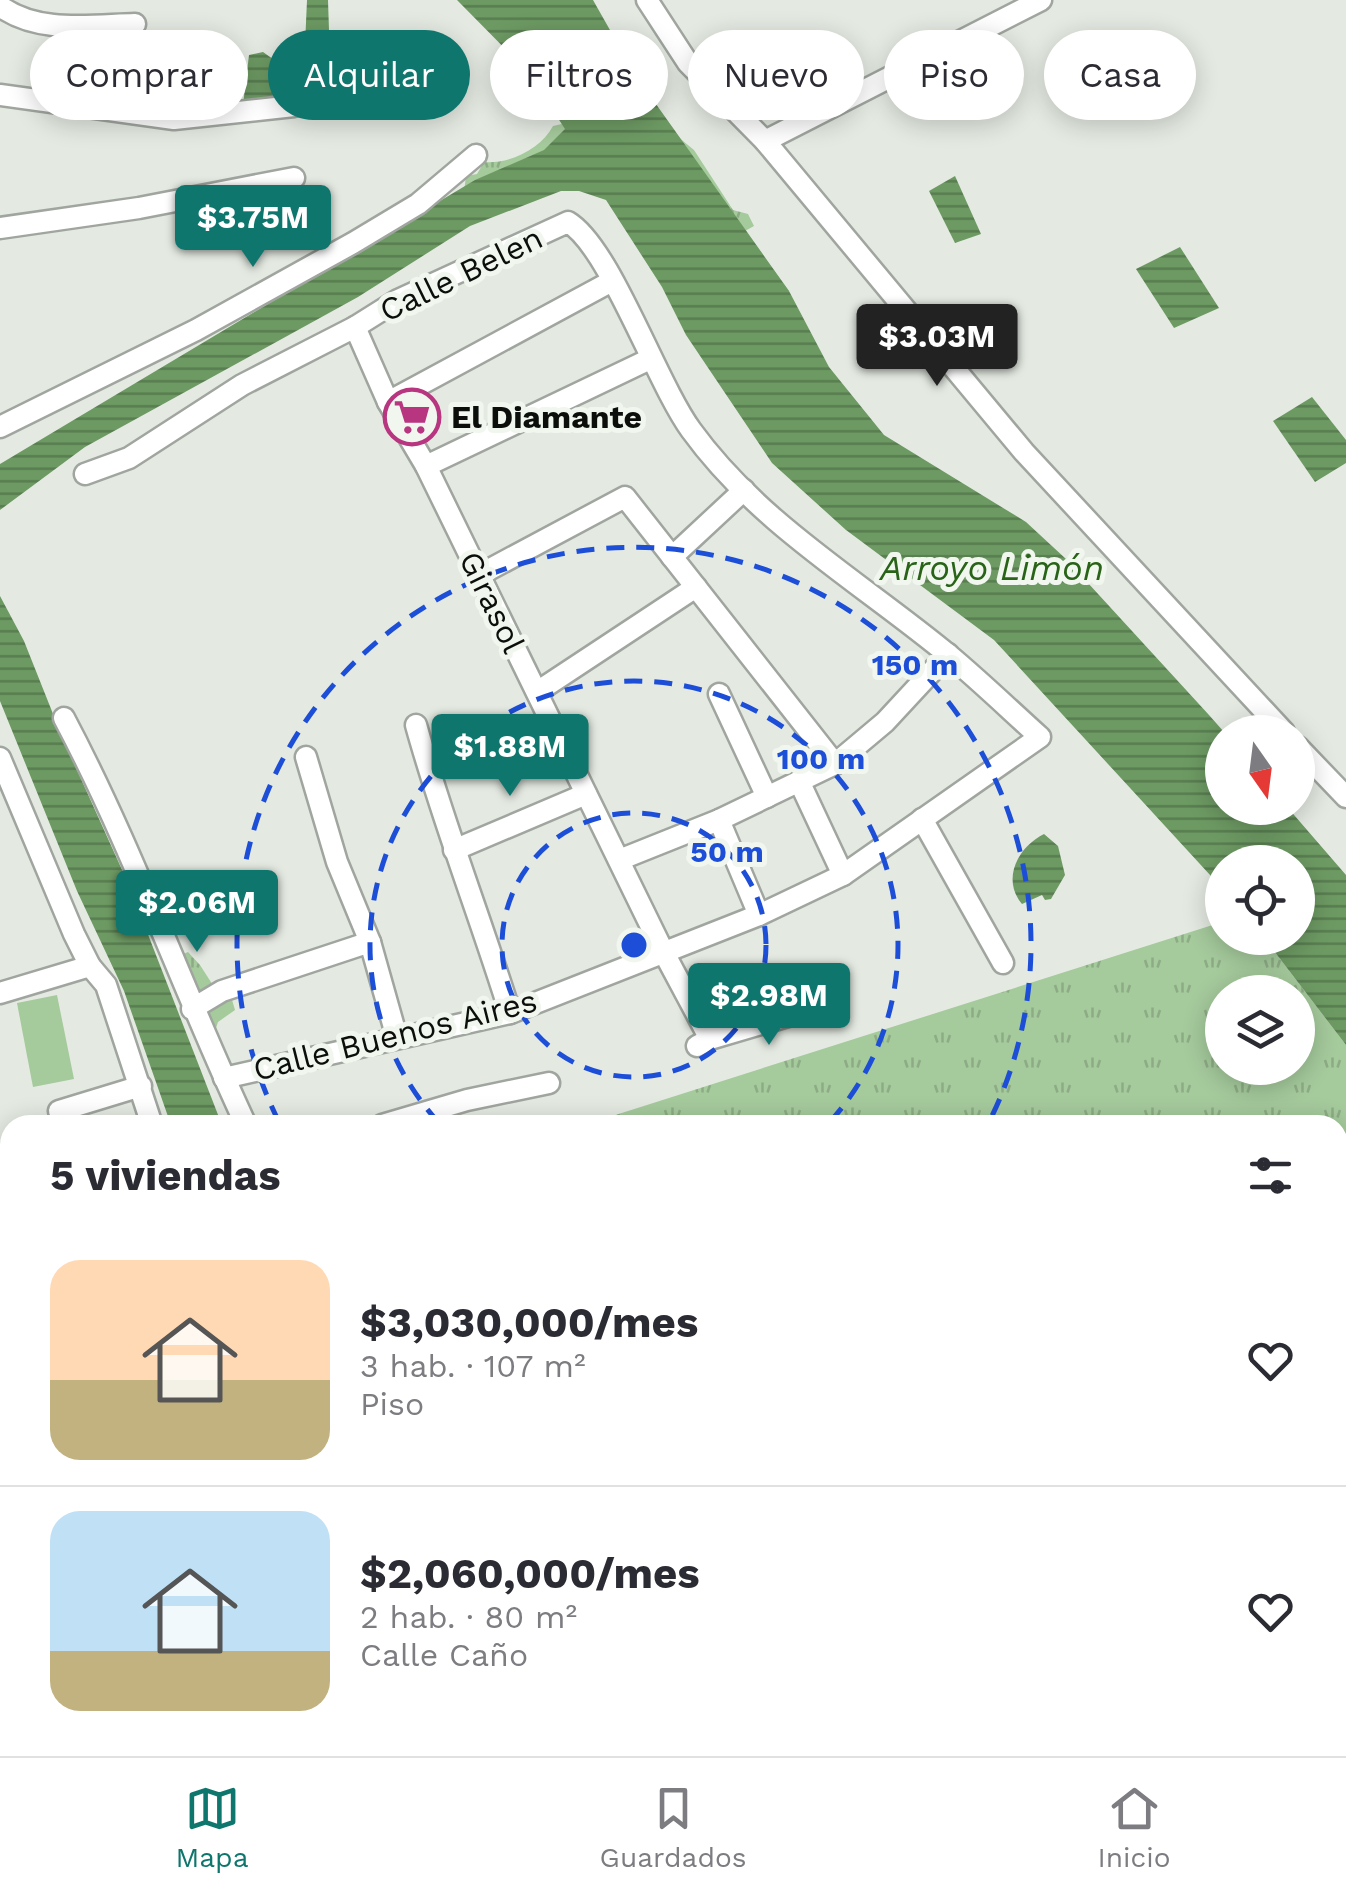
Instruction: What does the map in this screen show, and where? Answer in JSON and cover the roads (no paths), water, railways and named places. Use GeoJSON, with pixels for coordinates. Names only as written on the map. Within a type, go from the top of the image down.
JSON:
{"type":"FeatureCollection","features":[{"type":"Feature","properties":{"kind":"street"},"geometry":{"type":"LineString","coordinates":[[648,0],[688,63],[764,141],[1024,452],[1268,715]]}},
{"type":"Feature","properties":{"kind":"street"},"geometry":{"type":"LineString","coordinates":[[764,141],[1040,0]]}},
{"type":"Feature","properties":{"kind":"street"},"geometry":{"type":"LineString","coordinates":[[0,6],[14,17],[47,24],[136,24]]}},
{"type":"Feature","properties":{"kind":"street"},"geometry":{"type":"LineString","coordinates":[[0,96],[174,119],[268,109]]}},
{"type":"Feature","properties":{"kind":"street"},"geometry":{"type":"LineString","coordinates":[[0,428],[196,330],[352,244],[418,204],[476,155]]}},
{"type":"Feature","properties":{"kind":"street"},"geometry":{"type":"LineString","coordinates":[[0,228],[138,208],[294,178]]}},
{"type":"Feature","properties":{"kind":"street","name":"Calle Belen"},"geometry":{"type":"LineString","coordinates":[[85,474],[129,458],[242,385],[355,327],[398,300],[568,222],[582,230],[612,282]]}},
{"type":"Feature","properties":{"kind":"street"},"geometry":{"type":"LineString","coordinates":[[388,402],[612,282],[691,430],[744,490],[844,577],[948,654],[885,722],[835,764],[719,820],[619,860]]}},
{"type":"Feature","properties":{"kind":"street","name":"Girasol"},"geometry":{"type":"LineString","coordinates":[[355,327],[388,402],[426,466],[537,692],[704,1042],[822,1006]]}},
{"type":"Feature","properties":{"kind":"street"},"geometry":{"type":"LineString","coordinates":[[426,466],[650,358]]}},
{"type":"Feature","properties":{"kind":"street"},"geometry":{"type":"LineString","coordinates":[[672,557],[744,490]]}},
{"type":"Feature","properties":{"kind":"street"},"geometry":{"type":"LineString","coordinates":[[479,575],[625,497],[835,764]]}},
{"type":"Feature","properties":{"kind":"street"},"geometry":{"type":"LineString","coordinates":[[537,692],[696,587]]}},
{"type":"Feature","properties":{"kind":"street","name":"Calle Buenos Aires"},"geometry":{"type":"LineString","coordinates":[[224,1078],[510,1012],[760,915],[843,875],[1040,738],[948,654]]}},
{"type":"Feature","properties":{"kind":"street"},"geometry":{"type":"LineString","coordinates":[[719,694],[767,797]]}},
{"type":"Feature","properties":{"kind":"street"},"geometry":{"type":"LineString","coordinates":[[64,718],[91,767],[192,1009],[241,1115]]}},
{"type":"Feature","properties":{"kind":"street"},"geometry":{"type":"LineString","coordinates":[[416,725],[510,1012]]}},
{"type":"Feature","properties":{"kind":"street"},"geometry":{"type":"LineString","coordinates":[[306,757],[337,862],[370,942],[397,1038]]}},
{"type":"Feature","properties":{"kind":"street"},"geometry":{"type":"LineString","coordinates":[[1315,764],[1346,797]]}},
{"type":"Feature","properties":{"kind":"street"},"geometry":{"type":"LineString","coordinates":[[2,766],[90,966],[106,984],[149,1115]]}},
{"type":"Feature","properties":{"kind":"street"},"geometry":{"type":"LineString","coordinates":[[800,781],[843,875]]}},
{"type":"Feature","properties":{"kind":"street"},"geometry":{"type":"LineString","coordinates":[[454,850],[586,794]]}},
{"type":"Feature","properties":{"kind":"street"},"geometry":{"type":"LineString","coordinates":[[922,819],[1003,963]]}},
{"type":"Feature","properties":{"kind":"street"},"geometry":{"type":"LineString","coordinates":[[719,820],[760,915]]}},
{"type":"Feature","properties":{"kind":"street"},"geometry":{"type":"LineString","coordinates":[[192,1009],[222,990],[370,942]]}},
{"type":"Feature","properties":{"kind":"street"},"geometry":{"type":"LineString","coordinates":[[0,993],[90,966]]}},
{"type":"Feature","properties":{"kind":"street"},"geometry":{"type":"LineString","coordinates":[[416,1115],[549,1083]]}},
{"type":"Feature","properties":{"kind":"street"},"geometry":{"type":"LineString","coordinates":[[58,1111],[140,1086]]}},
{"type":"Feature","properties":{"kind":"water"},"geometry":{"type":"Polygon","coordinates":[[[307,0],[328,0],[329,30],[306,30],[307,0]]]}},
{"type":"Feature","properties":{"kind":"water","name":"Arroyo Limón"},"geometry":{"type":"Polygon","coordinates":[[[457,0],[593,0],[610,30],[490,30],[490,33],[457,0]]]}},
{"type":"Feature","properties":{"kind":"water"},"geometry":{"type":"Polygon","coordinates":[[[263,52],[268,56],[268,101],[248,104],[249,55],[263,52]]]}},
{"type":"Feature","properties":{"kind":"water","name":"Arroyo Limón"},"geometry":{"type":"Polygon","coordinates":[[[559,120],[667,120],[789,291],[829,367],[884,435],[1026,522],[1066,559],[1209,715],[1205,715],[1205,825],[1303,825],[1346,875],[1346,1045],[1315,1005],[1315,975],[1292,975],[1277,955],[1315,955],[1315,845],[1205,845],[1205,870],[994,640],[846,530],[772,463],[686,335],[662,287],[606,200],[579,191],[561,191],[470,226],[358,297],[85,447],[0,510],[0,464],[475,180],[544,150],[565,129],[559,120]]]}},
{"type":"Feature","properties":{"kind":"water"},"geometry":{"type":"Polygon","coordinates":[[[955,176],[981,234],[955,243],[929,191],[955,176]]]}},
{"type":"Feature","properties":{"kind":"water"},"geometry":{"type":"Polygon","coordinates":[[[1180,247],[1219,308],[1174,328],[1136,269],[1180,247]]]}},
{"type":"Feature","properties":{"kind":"water"},"geometry":{"type":"Polygon","coordinates":[[[1312,397],[1346,440],[1346,463],[1315,482],[1273,421],[1312,397]]]}},
{"type":"Feature","properties":{"kind":"water"},"geometry":{"type":"Polygon","coordinates":[[[0,596],[24,641],[128,883],[218,1115],[167,1115],[124,991],[77,891],[0,701],[0,596]]]}},
{"type":"Feature","properties":{"kind":"water"},"geometry":{"type":"Polygon","coordinates":[[[1044,834],[1058,846],[1065,875],[1051,899],[1045,900],[1042,895],[1022,904],[1013,884],[1015,864],[1027,847],[1044,834]]]}},
{"type":"Feature","properties":{"kind":"place","name":"El Diamante"},"geometry":{"type":"Point","coordinates":[412,417]}}]}
